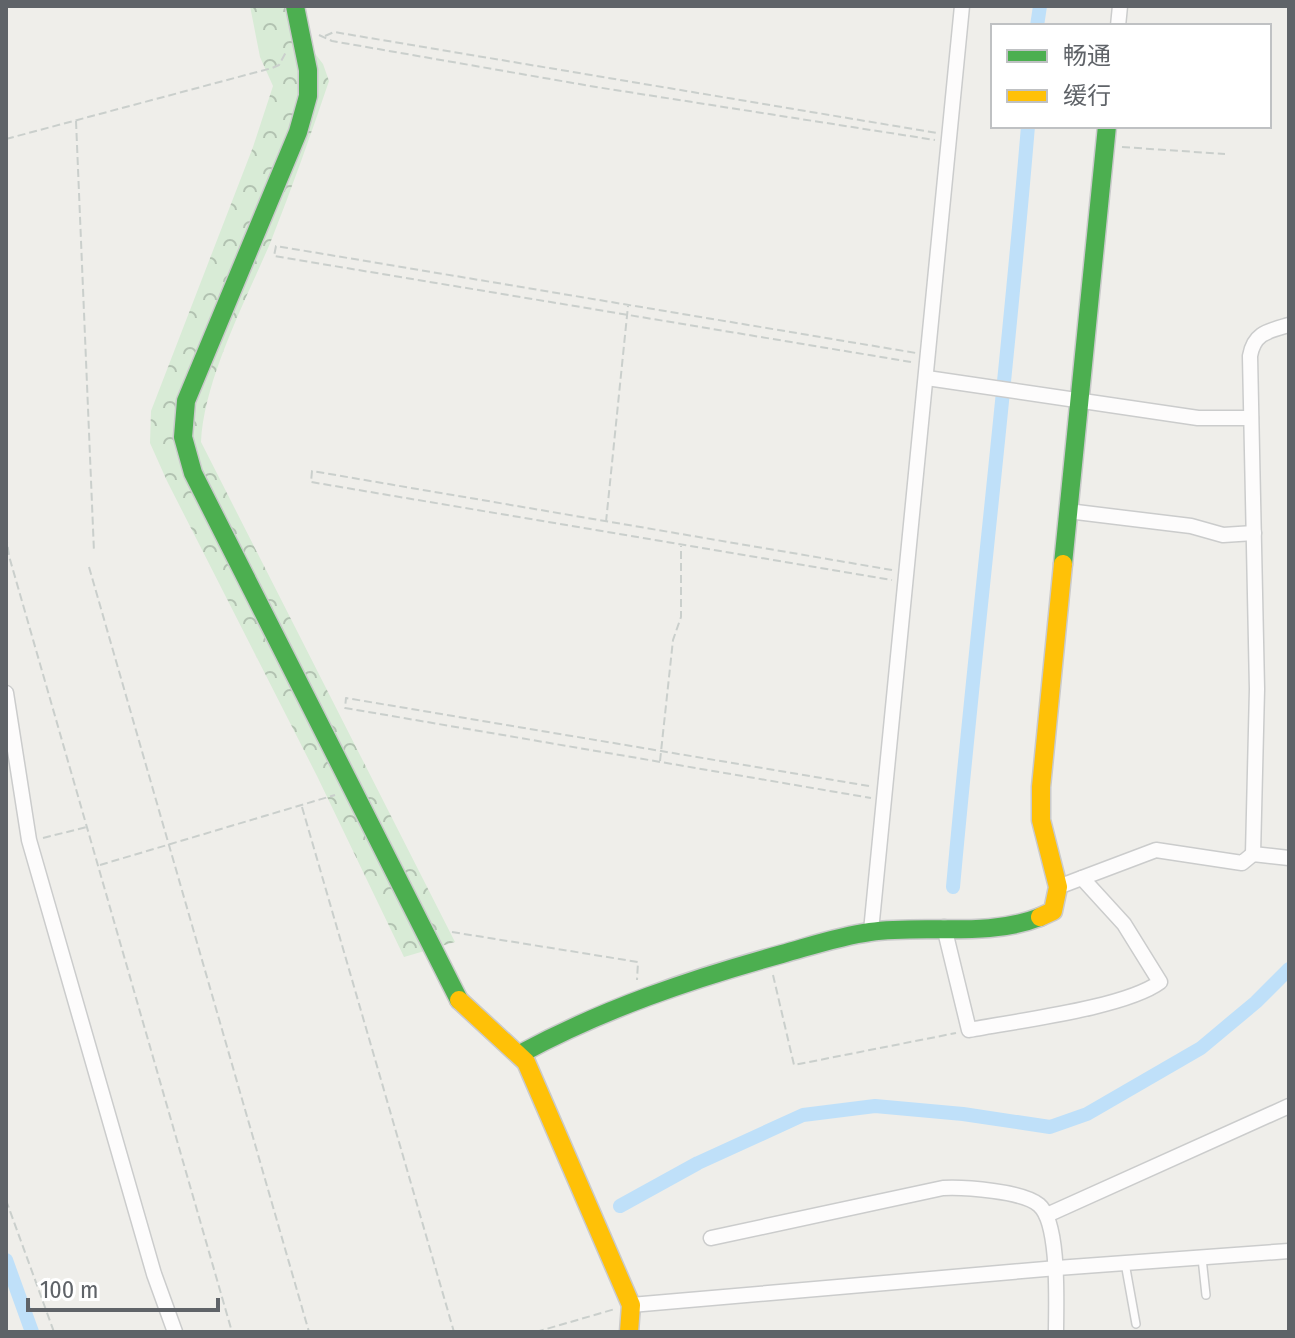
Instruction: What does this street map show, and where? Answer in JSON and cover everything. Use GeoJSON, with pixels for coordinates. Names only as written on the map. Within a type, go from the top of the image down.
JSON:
{"type":"FeatureCollection","features":[{"type":"Feature","properties":{"kind":"street"},"geometry":{"type":"LineString","coordinates":[[871,931],[962,6]]}},
{"type":"Feature","properties":{"kind":"street"},"geometry":{"type":"LineString","coordinates":[[297,14],[308,70],[308,96],[298,132],[186,401],[181,421],[182,441],[193,473],[459,1001],[526,1062],[631,1305],[629,1332]]}},
{"type":"Feature","properties":{"kind":"street"},"geometry":{"type":"LineString","coordinates":[[520,1054],[561,1030],[635,1001],[769,958],[871,931],[996,927],[1030,922],[1053,911],[1058,887],[1041,820],[1041,787],[1107,128]]}},
{"type":"Feature","properties":{"kind":"street"},"geometry":{"type":"LineString","coordinates":[[1253,854],[1257,689],[1252,344],[1259,337],[1289,325]]}},
{"type":"Feature","properties":{"kind":"street"},"geometry":{"type":"LineString","coordinates":[[928,366],[978,385],[1079,402],[1198,418],[1251,418]]}},
{"type":"Feature","properties":{"kind":"street"},"geometry":{"type":"LineString","coordinates":[[1068,511],[1191,526],[1223,535],[1254,533]]}},
{"type":"Feature","properties":{"kind":"street"},"geometry":{"type":"LineString","coordinates":[[6,693],[29,840],[154,1274],[175,1332]]}},
{"type":"Feature","properties":{"kind":"street"},"geometry":{"type":"LineString","coordinates":[[1058,887],[1156,850],[1242,863],[1253,854],[1289,858]]}},
{"type":"Feature","properties":{"kind":"street"},"geometry":{"type":"LineString","coordinates":[[944,927],[969,1030],[1097,1005],[1149,990],[1160,982],[1124,924],[1082,878]]}},
{"type":"Feature","properties":{"kind":"street"},"geometry":{"type":"LineString","coordinates":[[1047,1215],[1289,1106]]}},
{"type":"Feature","properties":{"kind":"street"},"geometry":{"type":"LineString","coordinates":[[711,1238],[955,1187],[967,1186],[1029,1199],[1040,1205],[1047,1215],[1057,1268],[1056,1332]]}},
{"type":"Feature","properties":{"kind":"street"},"geometry":{"type":"LineString","coordinates":[[631,1305],[1289,1251]]}},
{"type":"Feature","properties":{"kind":"lane"},"geometry":{"type":"LineString","coordinates":[[1202,1258],[1206,1295]]}},
{"type":"Feature","properties":{"kind":"lane"},"geometry":{"type":"LineString","coordinates":[[1125,1263],[1136,1324]]}},
{"type":"Feature","properties":{"kind":"path"},"geometry":{"type":"LineString","coordinates":[[297,14],[312,33],[332,41],[581,85],[949,139]]}},
{"type":"Feature","properties":{"kind":"path"},"geometry":{"type":"LineString","coordinates":[[324,36],[334,32],[949,139]]}},
{"type":"Feature","properties":{"kind":"path"},"geometry":{"type":"LineString","coordinates":[[6,139],[272,68],[279,65],[289,45]]}},
{"type":"Feature","properties":{"kind":"path"},"geometry":{"type":"LineString","coordinates":[[76,120],[94,552]]}},
{"type":"Feature","properties":{"kind":"path"},"geometry":{"type":"LineString","coordinates":[[1105,146],[1225,154]]}},
{"type":"Feature","properties":{"kind":"path"},"geometry":{"type":"LineString","coordinates":[[276,246],[628,305],[893,350],[928,366],[274,256],[276,246]]}},
{"type":"Feature","properties":{"kind":"path"},"geometry":{"type":"LineString","coordinates":[[606,522],[628,305]]}},
{"type":"Feature","properties":{"kind":"path"},"geometry":{"type":"LineString","coordinates":[[312,471],[606,522],[906,577],[681,545],[311,482],[312,471]]}},
{"type":"Feature","properties":{"kind":"path"},"geometry":{"type":"LineString","coordinates":[[6,535],[9,556],[232,1332]]}},
{"type":"Feature","properties":{"kind":"path"},"geometry":{"type":"LineString","coordinates":[[660,762],[673,640],[681,617],[681,545]]}},
{"type":"Feature","properties":{"kind":"path"},"geometry":{"type":"LineString","coordinates":[[89,567],[309,1332]]}},
{"type":"Feature","properties":{"kind":"path"},"geometry":{"type":"LineString","coordinates":[[346,698],[662,751],[884,794],[660,762],[345,708],[346,698]]}},
{"type":"Feature","properties":{"kind":"path"},"geometry":{"type":"LineString","coordinates":[[99,865],[302,807],[351,788]]}},
{"type":"Feature","properties":{"kind":"path"},"geometry":{"type":"LineString","coordinates":[[302,807],[454,1332]]}},
{"type":"Feature","properties":{"kind":"path"},"geometry":{"type":"LineString","coordinates":[[29,840],[88,827]]}},
{"type":"Feature","properties":{"kind":"path"},"geometry":{"type":"LineString","coordinates":[[452,932],[638,962],[635,1001]]}},
{"type":"Feature","properties":{"kind":"path"},"geometry":{"type":"LineString","coordinates":[[769,958],[794,1065],[969,1030]]}},
{"type":"Feature","properties":{"kind":"path"},"geometry":{"type":"LineString","coordinates":[[6,1200],[54,1332]]}},
{"type":"Feature","properties":{"kind":"path"},"geometry":{"type":"LineString","coordinates":[[536,1332],[631,1305]]}},
{"type":"Feature","properties":{"kind":"green space"},"geometry":{"type":"Polygon","coordinates":[[[250,6],[293,6],[310,47],[323,64],[329,81],[279,221],[218,366],[201,442],[455,942],[404,957],[150,443],[151,411],[253,147],[273,86],[260,57],[250,6]]]}},
{"type":"Feature","properties":{"kind":"waterway"},"geometry":{"type":"LineString","coordinates":[[1037,24],[1040,6]]}},
{"type":"Feature","properties":{"kind":"waterway"},"geometry":{"type":"LineString","coordinates":[[953,887],[1028,128]]}},
{"type":"Feature","properties":{"kind":"waterway"},"geometry":{"type":"LineString","coordinates":[[620,1206],[698,1163],[803,1115],[875,1106],[963,1114],[1050,1127],[1087,1114],[1201,1048],[1256,1002],[1289,969]]}},
{"type":"Feature","properties":{"kind":"waterway"},"geometry":{"type":"LineString","coordinates":[[6,1260],[32,1332]]}},
{"type":"Feature","properties":{"kind":"traffic: fast"},"geometry":{"type":"LineString","coordinates":[[295,6],[308,70],[308,96],[298,132],[186,401],[183,437],[193,473],[459,1000]]}},
{"type":"Feature","properties":{"kind":"traffic: fast"},"geometry":{"type":"LineString","coordinates":[[1063,564],[1107,128]]}},
{"type":"Feature","properties":{"kind":"traffic: fast"},"geometry":{"type":"LineString","coordinates":[[520,1054],[648,996],[826,942],[891,930],[999,927],[1040,917]]}},
{"type":"Feature","properties":{"kind":"traffic: slow"},"geometry":{"type":"LineString","coordinates":[[1040,917],[1053,911],[1058,887],[1041,820],[1041,787],[1063,564]]}},
{"type":"Feature","properties":{"kind":"traffic: slow"},"geometry":{"type":"LineString","coordinates":[[459,1000],[526,1062],[631,1305],[629,1332]]}}]}
